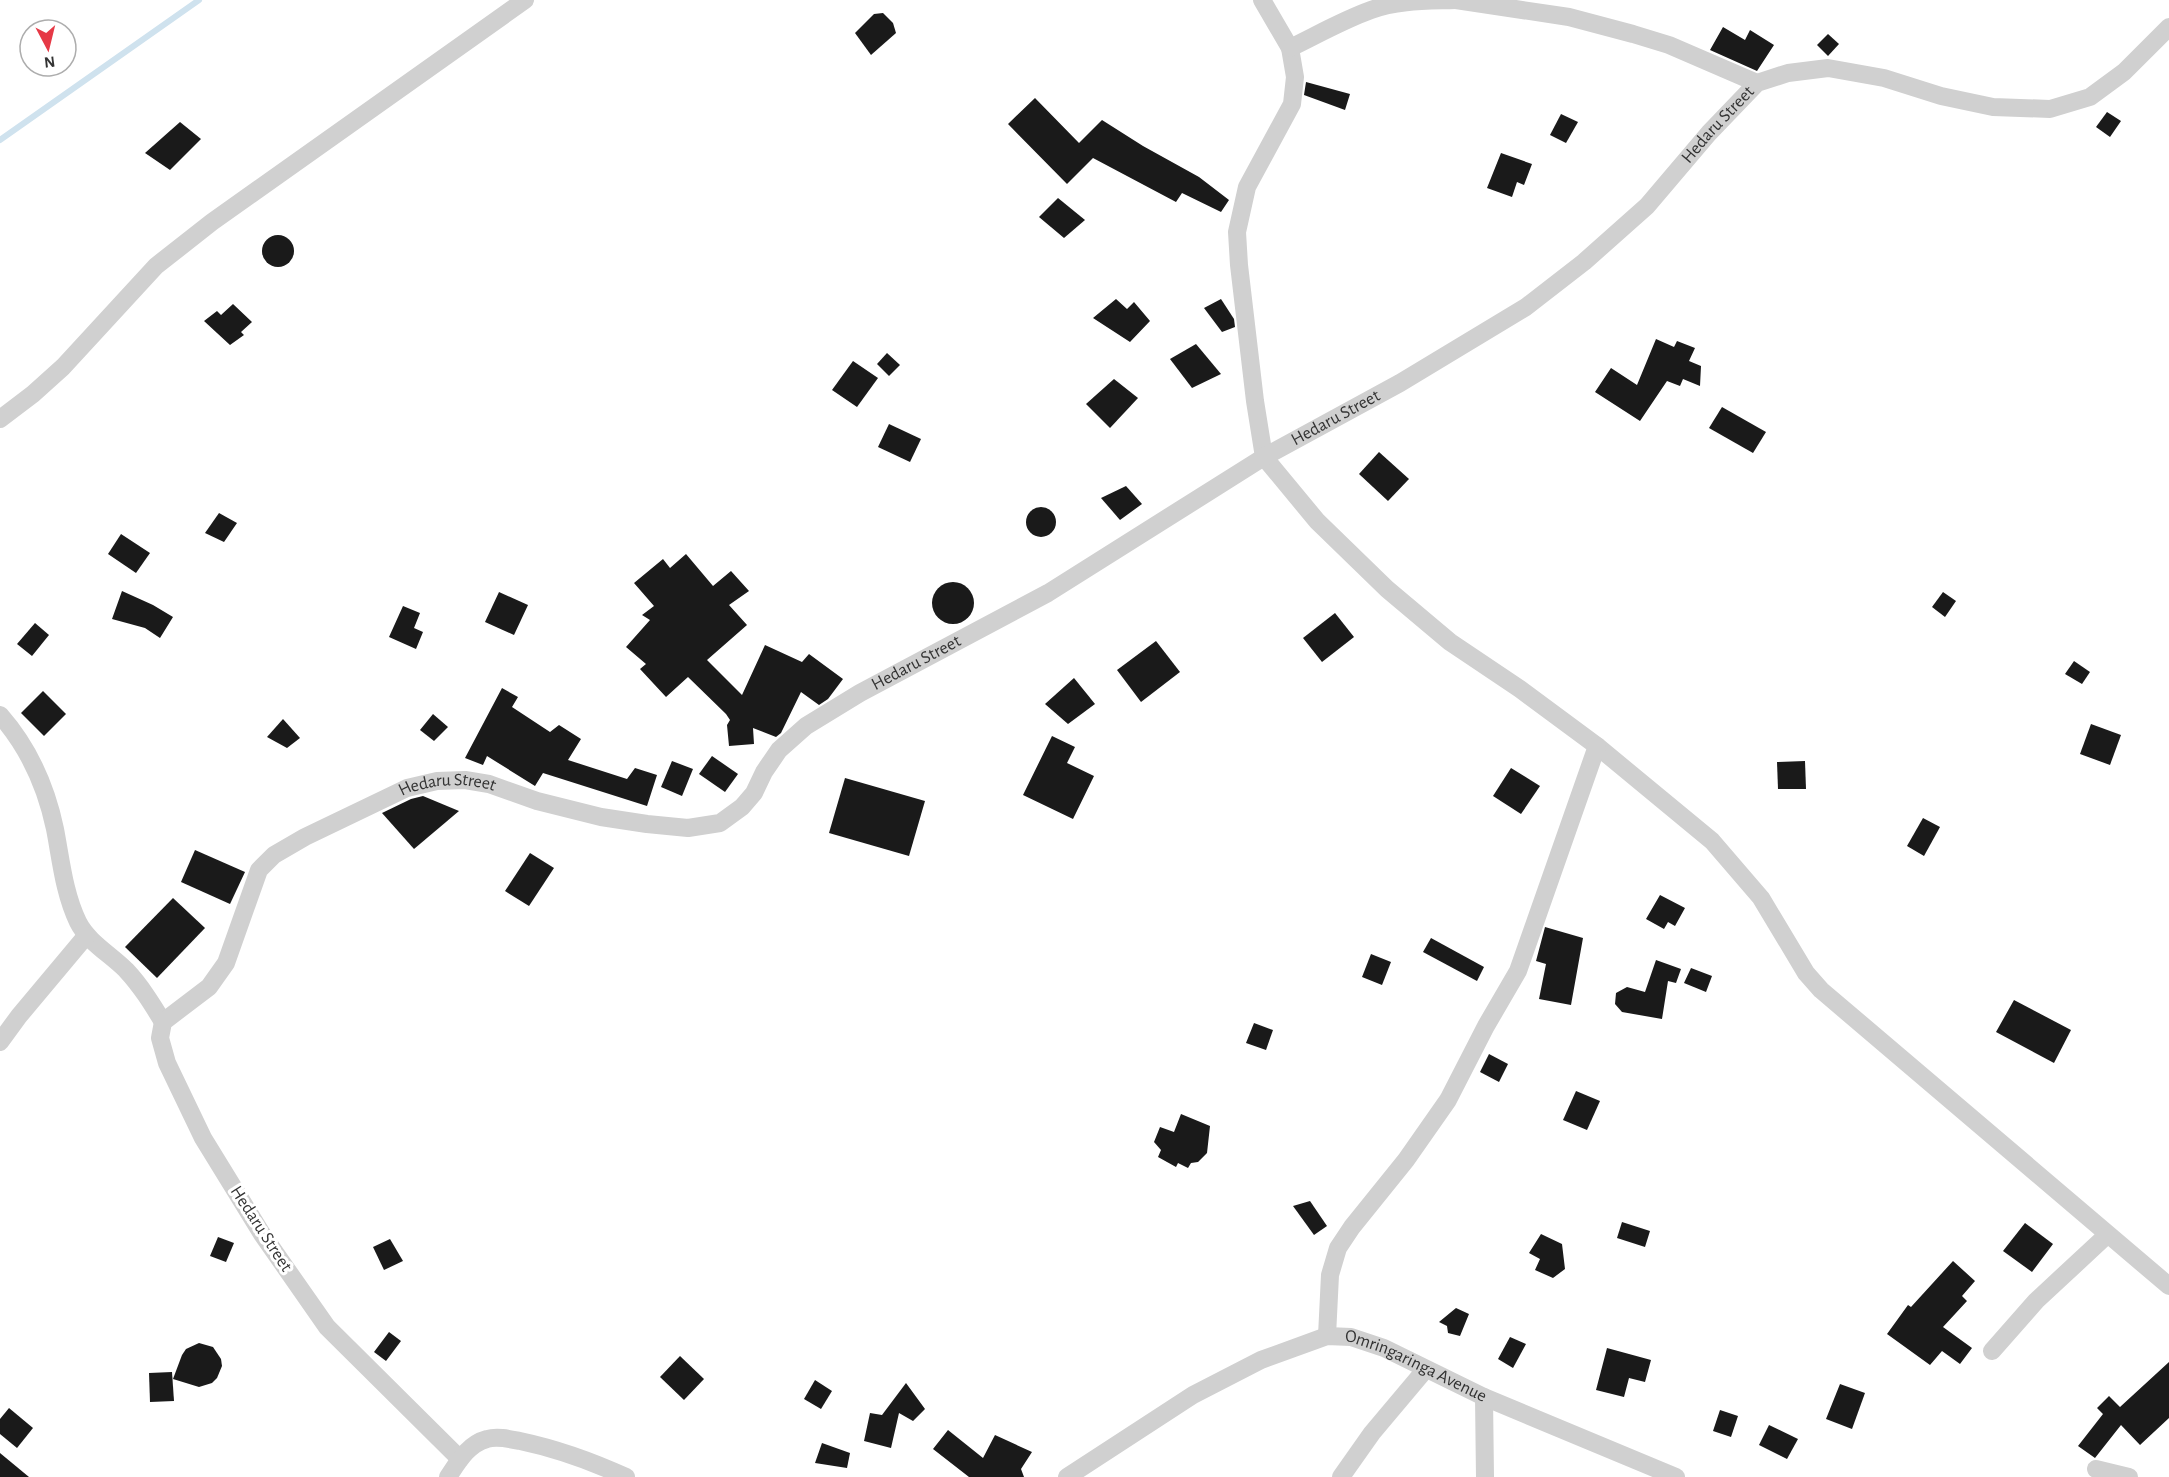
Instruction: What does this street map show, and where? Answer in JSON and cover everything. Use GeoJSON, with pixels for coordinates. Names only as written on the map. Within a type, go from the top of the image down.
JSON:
{"type":"FeatureCollection","features":[{"type":"Feature","properties":{"kind":"street"},"geometry":{"type":"LineString","coordinates":[[0,419],[63,367],[156,266],[213,222],[525,0]]}},
{"type":"Feature","properties":{"kind":"street"},"geometry":{"type":"LineString","coordinates":[[1262,0],[1290,48],[1295,77],[1292,104],[1247,187],[1237,232],[1255,401],[1264,457],[1317,521],[1387,589],[1450,642],[1520,689],[1597,746],[1712,841],[1761,898],[1806,972],[1821,990],[2169,1286]]}},
{"type":"Feature","properties":{"kind":"street"},"geometry":{"type":"LineString","coordinates":[[1290,48],[1373,9],[1420,1],[1455,0],[1569,17],[1633,34],[1669,45],[1757,83]]}},
{"type":"Feature","properties":{"kind":"street","name":"Hedaru Street"},"geometry":{"type":"LineString","coordinates":[[459,1459],[327,1327],[261,1234],[203,1138],[167,1063],[160,1038],[163,1022],[209,987],[226,963],[259,870],[274,855],[305,837],[407,788],[437,781],[465,780],[489,784],[537,801],[602,817],[647,824],[687,828],[720,823],[742,807],[754,793],[764,772],[779,750],[806,726],[860,693],[1048,593],[1264,457],[1400,383],[1526,307],[1584,262],[1647,206],[1709,133],[1757,83],[1788,73],[1828,68],[1884,78],[1941,96],[1993,107],[2050,110],[2090,98],[2124,72],[2169,27]]}},
{"type":"Feature","properties":{"kind":"street"},"geometry":{"type":"LineString","coordinates":[[0,715],[16,733],[36,768],[49,802],[60,864],[78,921],[86,936],[128,972],[148,997],[163,1022]]}},
{"type":"Feature","properties":{"kind":"street"},"geometry":{"type":"LineString","coordinates":[[1327,1336],[1330,1275],[1338,1248],[1406,1160],[1448,1100],[1486,1026],[1518,971],[1597,746]]}},
{"type":"Feature","properties":{"kind":"street"},"geometry":{"type":"LineString","coordinates":[[0,1042],[86,936]]}},
{"type":"Feature","properties":{"kind":"street"},"geometry":{"type":"LineString","coordinates":[[1992,1351],[2036,1301],[2107,1235]]}},
{"type":"Feature","properties":{"kind":"street","name":"Omringaringa Avenue"},"geometry":{"type":"LineString","coordinates":[[1066,1477],[1193,1395],[1261,1360],[1327,1336],[1350,1337],[1373,1344],[1484,1397],[1676,1477]]}},
{"type":"Feature","properties":{"kind":"street"},"geometry":{"type":"LineString","coordinates":[[1341,1477],[1372,1433],[1425,1370]]}},
{"type":"Feature","properties":{"kind":"street"},"geometry":{"type":"LineString","coordinates":[[1484,1397],[1485,1477]]}},
{"type":"Feature","properties":{"kind":"street"},"geometry":{"type":"LineString","coordinates":[[448,1477],[459,1459],[471,1447],[488,1438],[506,1438],[554,1448],[626,1477]]}},
{"type":"Feature","properties":{"kind":"street"},"geometry":{"type":"LineString","coordinates":[[2096,1469],[2129,1477]]}},
{"type":"Feature","properties":{"kind":"building"},"geometry":{"type":"Polygon","coordinates":[[[883,13],[893,23],[896,33],[871,55],[855,33],[874,14],[883,13]]]}},
{"type":"Feature","properties":{"kind":"building"},"geometry":{"type":"Polygon","coordinates":[[[1723,27],[1745,40],[1750,30],[1774,45],[1757,71],[1710,50],[1723,27]]]}},
{"type":"Feature","properties":{"kind":"building"},"geometry":{"type":"Polygon","coordinates":[[[1828,34],[1839,44],[1828,56],[1817,45],[1828,34]]]}},
{"type":"Feature","properties":{"kind":"building"},"geometry":{"type":"Polygon","coordinates":[[[1306,82],[1350,94],[1345,110],[1304,95],[1306,82]]]}},
{"type":"Feature","properties":{"kind":"building"},"geometry":{"type":"Polygon","coordinates":[[[1035,98],[1079,143],[1102,120],[1199,177],[1229,200],[1221,212],[1182,193],[1176,202],[1093,158],[1067,184],[1008,124],[1035,98]]]}},
{"type":"Feature","properties":{"kind":"building"},"geometry":{"type":"Polygon","coordinates":[[[2107,112],[2121,121],[2110,137],[2096,127],[2107,112]]]}},
{"type":"Feature","properties":{"kind":"building"},"geometry":{"type":"Polygon","coordinates":[[[1561,114],[1578,122],[1566,143],[1550,135],[1561,114]]]}},
{"type":"Feature","properties":{"kind":"building"},"geometry":{"type":"Polygon","coordinates":[[[180,122],[201,139],[170,170],[145,153],[180,122]]]}},
{"type":"Feature","properties":{"kind":"building"},"geometry":{"type":"Polygon","coordinates":[[[1501,153],[1532,164],[1524,185],[1517,182],[1512,197],[1487,188],[1501,153]]]}},
{"type":"Feature","properties":{"kind":"building"},"geometry":{"type":"Polygon","coordinates":[[[1058,198],[1085,220],[1064,238],[1039,217],[1058,198]]]}},
{"type":"Feature","properties":{"kind":"building"},"geometry":{"type":"Polygon","coordinates":[[[278,235],[290,239],[294,251],[290,263],[278,267],[266,263],[262,251],[266,239],[278,235]]]}},
{"type":"Feature","properties":{"kind":"building"},"geometry":{"type":"Polygon","coordinates":[[[1116,299],[1127,309],[1134,302],[1150,321],[1130,342],[1093,318],[1116,299]]]}},
{"type":"Feature","properties":{"kind":"building"},"geometry":{"type":"Polygon","coordinates":[[[1221,299],[1234,319],[1235,327],[1222,332],[1204,308],[1221,299]]]}},
{"type":"Feature","properties":{"kind":"building"},"geometry":{"type":"Polygon","coordinates":[[[233,304],[252,322],[241,332],[244,335],[230,345],[204,321],[217,311],[221,315],[233,304]]]}},
{"type":"Feature","properties":{"kind":"building"},"geometry":{"type":"Polygon","coordinates":[[[1656,339],[1674,347],[1677,341],[1695,348],[1689,361],[1701,366],[1700,386],[1683,379],[1680,386],[1667,381],[1640,421],[1595,392],[1611,368],[1637,385],[1656,339]]]}},
{"type":"Feature","properties":{"kind":"building"},"geometry":{"type":"Polygon","coordinates":[[[1196,344],[1221,374],[1192,388],[1170,359],[1196,344]]]}},
{"type":"Feature","properties":{"kind":"building"},"geometry":{"type":"Polygon","coordinates":[[[887,353],[900,365],[889,376],[877,364],[887,353]]]}},
{"type":"Feature","properties":{"kind":"building"},"geometry":{"type":"Polygon","coordinates":[[[853,361],[878,378],[857,407],[832,390],[853,361]]]}},
{"type":"Feature","properties":{"kind":"building"},"geometry":{"type":"Polygon","coordinates":[[[1114,379],[1138,398],[1110,428],[1086,404],[1114,379]]]}},
{"type":"Feature","properties":{"kind":"building"},"geometry":{"type":"Polygon","coordinates":[[[1722,407],[1766,432],[1753,453],[1709,428],[1722,407]]]}},
{"type":"Feature","properties":{"kind":"building"},"geometry":{"type":"Polygon","coordinates":[[[889,424],[921,439],[910,462],[878,447],[889,424]]]}},
{"type":"Feature","properties":{"kind":"building"},"geometry":{"type":"Polygon","coordinates":[[[1379,452],[1409,479],[1388,501],[1359,474],[1379,452]]]}},
{"type":"Feature","properties":{"kind":"building"},"geometry":{"type":"Polygon","coordinates":[[[1126,486],[1142,504],[1120,520],[1101,498],[1126,486]]]}},
{"type":"Feature","properties":{"kind":"building"},"geometry":{"type":"Polygon","coordinates":[[[1041,507],[1047,508],[1055,516],[1055,528],[1047,536],[1041,537],[1035,536],[1027,528],[1026,522],[1027,516],[1035,508],[1041,507]]]}},
{"type":"Feature","properties":{"kind":"building"},"geometry":{"type":"Polygon","coordinates":[[[219,513],[237,523],[224,542],[205,533],[219,513]]]}},
{"type":"Feature","properties":{"kind":"building"},"geometry":{"type":"Polygon","coordinates":[[[121,534],[150,553],[136,573],[108,554],[121,534]]]}},
{"type":"Feature","properties":{"kind":"building"},"geometry":{"type":"Polygon","coordinates":[[[686,554],[713,586],[731,571],[749,591],[729,605],[747,625],[707,660],[742,695],[765,645],[802,662],[809,654],[843,679],[828,699],[819,705],[801,692],[781,733],[776,737],[753,728],[754,744],[729,746],[727,725],[730,720],[688,677],[666,697],[640,669],[646,664],[626,647],[650,620],[642,615],[654,606],[634,583],[663,559],[670,568],[686,554]]]}},
{"type":"Feature","properties":{"kind":"building"},"geometry":{"type":"Polygon","coordinates":[[[953,582],[968,588],[974,603],[968,618],[953,624],[938,618],[932,603],[938,588],[953,582]]]}},
{"type":"Feature","properties":{"kind":"building"},"geometry":{"type":"Polygon","coordinates":[[[122,591],[173,617],[160,638],[145,628],[112,619],[122,591]]]}},
{"type":"Feature","properties":{"kind":"building"},"geometry":{"type":"Polygon","coordinates":[[[499,592],[528,605],[514,635],[485,622],[499,592]]]}},
{"type":"Feature","properties":{"kind":"building"},"geometry":{"type":"Polygon","coordinates":[[[1943,592],[1956,601],[1945,617],[1932,607],[1943,592]]]}},
{"type":"Feature","properties":{"kind":"building"},"geometry":{"type":"Polygon","coordinates":[[[403,606],[420,613],[414,628],[423,632],[416,649],[389,637],[403,606]]]}},
{"type":"Feature","properties":{"kind":"building"},"geometry":{"type":"Polygon","coordinates":[[[1335,613],[1354,637],[1322,662],[1303,638],[1335,613]]]}},
{"type":"Feature","properties":{"kind":"building"},"geometry":{"type":"Polygon","coordinates":[[[35,623],[49,635],[32,656],[17,644],[35,623]]]}},
{"type":"Feature","properties":{"kind":"building"},"geometry":{"type":"Polygon","coordinates":[[[1156,641],[1180,672],[1141,702],[1117,670],[1156,641]]]}},
{"type":"Feature","properties":{"kind":"building"},"geometry":{"type":"Polygon","coordinates":[[[2074,661],[2090,672],[2082,684],[2065,674],[2074,661]]]}},
{"type":"Feature","properties":{"kind":"building"},"geometry":{"type":"Polygon","coordinates":[[[1074,678],[1095,704],[1068,724],[1045,704],[1074,678]]]}},
{"type":"Feature","properties":{"kind":"building"},"geometry":{"type":"Polygon","coordinates":[[[502,688],[518,697],[512,707],[550,732],[559,725],[581,739],[568,760],[627,779],[635,768],[657,775],[647,806],[543,773],[535,786],[487,756],[483,765],[465,758],[502,688]]]}},
{"type":"Feature","properties":{"kind":"building"},"geometry":{"type":"Polygon","coordinates":[[[43,691],[66,714],[44,736],[21,713],[43,691]]]}},
{"type":"Feature","properties":{"kind":"building"},"geometry":{"type":"Polygon","coordinates":[[[433,714],[448,727],[434,741],[420,730],[433,714]]]}},
{"type":"Feature","properties":{"kind":"building"},"geometry":{"type":"Polygon","coordinates":[[[283,719],[300,738],[287,748],[267,737],[283,719]]]}},
{"type":"Feature","properties":{"kind":"building"},"geometry":{"type":"Polygon","coordinates":[[[2091,724],[2121,735],[2110,765],[2080,754],[2091,724]]]}},
{"type":"Feature","properties":{"kind":"building"},"geometry":{"type":"Polygon","coordinates":[[[1052,736],[1075,747],[1067,763],[1094,776],[1073,819],[1023,795],[1052,736]]]}},
{"type":"Feature","properties":{"kind":"building"},"geometry":{"type":"Polygon","coordinates":[[[712,756],[738,774],[725,792],[699,774],[712,756]]]}},
{"type":"Feature","properties":{"kind":"building"},"geometry":{"type":"Polygon","coordinates":[[[672,761],[693,769],[682,796],[661,787],[672,761]]]}},
{"type":"Feature","properties":{"kind":"building"},"geometry":{"type":"Polygon","coordinates":[[[1805,761],[1806,789],[1778,789],[1777,762],[1805,761]]]}},
{"type":"Feature","properties":{"kind":"building"},"geometry":{"type":"Polygon","coordinates":[[[1511,768],[1540,786],[1521,814],[1493,796],[1511,768]]]}},
{"type":"Feature","properties":{"kind":"building"},"geometry":{"type":"Polygon","coordinates":[[[845,778],[925,801],[909,856],[829,833],[845,778]]]}},
{"type":"Feature","properties":{"kind":"building"},"geometry":{"type":"Polygon","coordinates":[[[423,796],[459,811],[414,849],[382,813],[411,799],[423,796]]]}},
{"type":"Feature","properties":{"kind":"building"},"geometry":{"type":"Polygon","coordinates":[[[1923,818],[1940,827],[1924,856],[1907,846],[1923,818]]]}},
{"type":"Feature","properties":{"kind":"building"},"geometry":{"type":"Polygon","coordinates":[[[195,850],[245,872],[230,904],[181,882],[195,850]]]}},
{"type":"Feature","properties":{"kind":"building"},"geometry":{"type":"Polygon","coordinates":[[[530,853],[554,868],[529,906],[505,891],[530,853]]]}},
{"type":"Feature","properties":{"kind":"building"},"geometry":{"type":"Polygon","coordinates":[[[1660,895],[1685,908],[1675,926],[1668,922],[1664,929],[1646,919],[1660,895]]]}},
{"type":"Feature","properties":{"kind":"building"},"geometry":{"type":"Polygon","coordinates":[[[173,898],[205,928],[157,978],[125,947],[173,898]]]}},
{"type":"Feature","properties":{"kind":"building"},"geometry":{"type":"Polygon","coordinates":[[[1545,927],[1583,938],[1571,1005],[1539,999],[1546,964],[1536,961],[1545,927]]]}},
{"type":"Feature","properties":{"kind":"building"},"geometry":{"type":"Polygon","coordinates":[[[1431,938],[1484,967],[1477,981],[1423,952],[1431,938]]]}},
{"type":"Feature","properties":{"kind":"building"},"geometry":{"type":"Polygon","coordinates":[[[1371,954],[1391,962],[1382,985],[1362,977],[1371,954]]]}},
{"type":"Feature","properties":{"kind":"building"},"geometry":{"type":"Polygon","coordinates":[[[1656,960],[1681,969],[1676,983],[1668,981],[1662,1019],[1622,1012],[1615,1004],[1616,993],[1627,987],[1645,992],[1656,960]]]}},
{"type":"Feature","properties":{"kind":"building"},"geometry":{"type":"Polygon","coordinates":[[[1691,968],[1712,976],[1706,992],[1684,983],[1691,968]]]}},
{"type":"Feature","properties":{"kind":"building"},"geometry":{"type":"Polygon","coordinates":[[[2014,1000],[2071,1030],[2054,1063],[1996,1032],[2014,1000]]]}},
{"type":"Feature","properties":{"kind":"building"},"geometry":{"type":"Polygon","coordinates":[[[1254,1023],[1273,1030],[1266,1050],[1246,1043],[1254,1023]]]}},
{"type":"Feature","properties":{"kind":"building"},"geometry":{"type":"Polygon","coordinates":[[[1489,1054],[1508,1064],[1499,1082],[1480,1072],[1489,1054]]]}},
{"type":"Feature","properties":{"kind":"building"},"geometry":{"type":"Polygon","coordinates":[[[1576,1091],[1600,1101],[1587,1130],[1563,1120],[1576,1091]]]}},
{"type":"Feature","properties":{"kind":"building"},"geometry":{"type":"Polygon","coordinates":[[[1181,1114],[1210,1126],[1207,1153],[1198,1162],[1191,1163],[1188,1168],[1178,1163],[1176,1167],[1158,1157],[1161,1150],[1154,1142],[1160,1127],[1174,1132],[1181,1114]]]}},
{"type":"Feature","properties":{"kind":"building"},"geometry":{"type":"Polygon","coordinates":[[[1310,1201],[1327,1226],[1314,1235],[1293,1206],[1310,1201]]]}},
{"type":"Feature","properties":{"kind":"building"},"geometry":{"type":"Polygon","coordinates":[[[1622,1222],[1650,1231],[1645,1247],[1617,1238],[1622,1222]]]}},
{"type":"Feature","properties":{"kind":"building"},"geometry":{"type":"Polygon","coordinates":[[[2025,1223],[2053,1244],[2032,1272],[2003,1251],[2025,1223]]]}},
{"type":"Feature","properties":{"kind":"building"},"geometry":{"type":"Polygon","coordinates":[[[1541,1234],[1562,1244],[1565,1269],[1553,1278],[1535,1270],[1540,1259],[1529,1253],[1541,1234]]]}},
{"type":"Feature","properties":{"kind":"building"},"geometry":{"type":"Polygon","coordinates":[[[218,1237],[234,1243],[226,1262],[210,1256],[218,1237]]]}},
{"type":"Feature","properties":{"kind":"building"},"geometry":{"type":"Polygon","coordinates":[[[390,1239],[403,1261],[384,1270],[373,1247],[390,1239]]]}},
{"type":"Feature","properties":{"kind":"building"},"geometry":{"type":"Polygon","coordinates":[[[1953,1261],[1975,1281],[1962,1296],[1967,1301],[1943,1327],[1972,1348],[1960,1364],[1942,1351],[1930,1365],[1887,1334],[1908,1305],[1911,1307],[1953,1261]]]}},
{"type":"Feature","properties":{"kind":"building"},"geometry":{"type":"Polygon","coordinates":[[[1456,1308],[1469,1314],[1460,1336],[1448,1333],[1447,1326],[1439,1322],[1456,1308]]]}},
{"type":"Feature","properties":{"kind":"building"},"geometry":{"type":"Polygon","coordinates":[[[389,1332],[401,1341],[386,1361],[374,1352],[389,1332]]]}},
{"type":"Feature","properties":{"kind":"building"},"geometry":{"type":"Polygon","coordinates":[[[1510,1337],[1526,1344],[1513,1368],[1498,1359],[1510,1337]]]}},
{"type":"Feature","properties":{"kind":"building"},"geometry":{"type":"Polygon","coordinates":[[[199,1343],[213,1347],[221,1359],[222,1366],[217,1378],[212,1383],[199,1387],[173,1379],[186,1349],[199,1343]]]}},
{"type":"Feature","properties":{"kind":"building"},"geometry":{"type":"Polygon","coordinates":[[[1607,1348],[1651,1360],[1645,1382],[1629,1378],[1624,1397],[1596,1390],[1607,1348]]]}},
{"type":"Feature","properties":{"kind":"building"},"geometry":{"type":"Polygon","coordinates":[[[680,1356],[704,1379],[684,1400],[660,1377],[680,1356]]]}},
{"type":"Feature","properties":{"kind":"building"},"geometry":{"type":"Polygon","coordinates":[[[2169,1362],[2169,1418],[2140,1445],[2121,1425],[2095,1458],[2078,1446],[2103,1414],[2097,1408],[2109,1396],[2120,1407],[2169,1362]]]}},
{"type":"Feature","properties":{"kind":"building"},"geometry":{"type":"Polygon","coordinates":[[[172,1372],[174,1401],[150,1402],[149,1373],[172,1372]]]}},
{"type":"Feature","properties":{"kind":"building"},"geometry":{"type":"Polygon","coordinates":[[[815,1380],[832,1391],[821,1409],[804,1399],[815,1380]]]}},
{"type":"Feature","properties":{"kind":"building"},"geometry":{"type":"Polygon","coordinates":[[[906,1383],[925,1409],[913,1421],[899,1413],[891,1448],[864,1441],[870,1413],[882,1415],[906,1383]]]}},
{"type":"Feature","properties":{"kind":"building"},"geometry":{"type":"Polygon","coordinates":[[[1840,1384],[1865,1393],[1852,1429],[1826,1419],[1840,1384]]]}},
{"type":"Feature","properties":{"kind":"building"},"geometry":{"type":"Polygon","coordinates":[[[9,1408],[33,1428],[17,1448],[0,1434],[0,1419],[9,1408]]]}},
{"type":"Feature","properties":{"kind":"building"},"geometry":{"type":"Polygon","coordinates":[[[1720,1410],[1738,1416],[1731,1437],[1713,1431],[1720,1410]]]}},
{"type":"Feature","properties":{"kind":"building"},"geometry":{"type":"Polygon","coordinates":[[[1769,1425],[1798,1439],[1787,1459],[1759,1445],[1769,1425]]]}},
{"type":"Feature","properties":{"kind":"building"},"geometry":{"type":"Polygon","coordinates":[[[948,1430],[983,1458],[995,1435],[1032,1452],[1021,1469],[1024,1477],[969,1477],[933,1449],[948,1430]]]}},
{"type":"Feature","properties":{"kind":"building"},"geometry":{"type":"Polygon","coordinates":[[[822,1443],[850,1453],[847,1468],[815,1463],[822,1443]]]}},
{"type":"Feature","properties":{"kind":"building"},"geometry":{"type":"Polygon","coordinates":[[[0,1453],[29,1477],[0,1477],[0,1453]]]}},
{"type":"Feature","properties":{"kind":"waterway"},"geometry":{"type":"LineString","coordinates":[[0,140],[199,0]]}}]}
